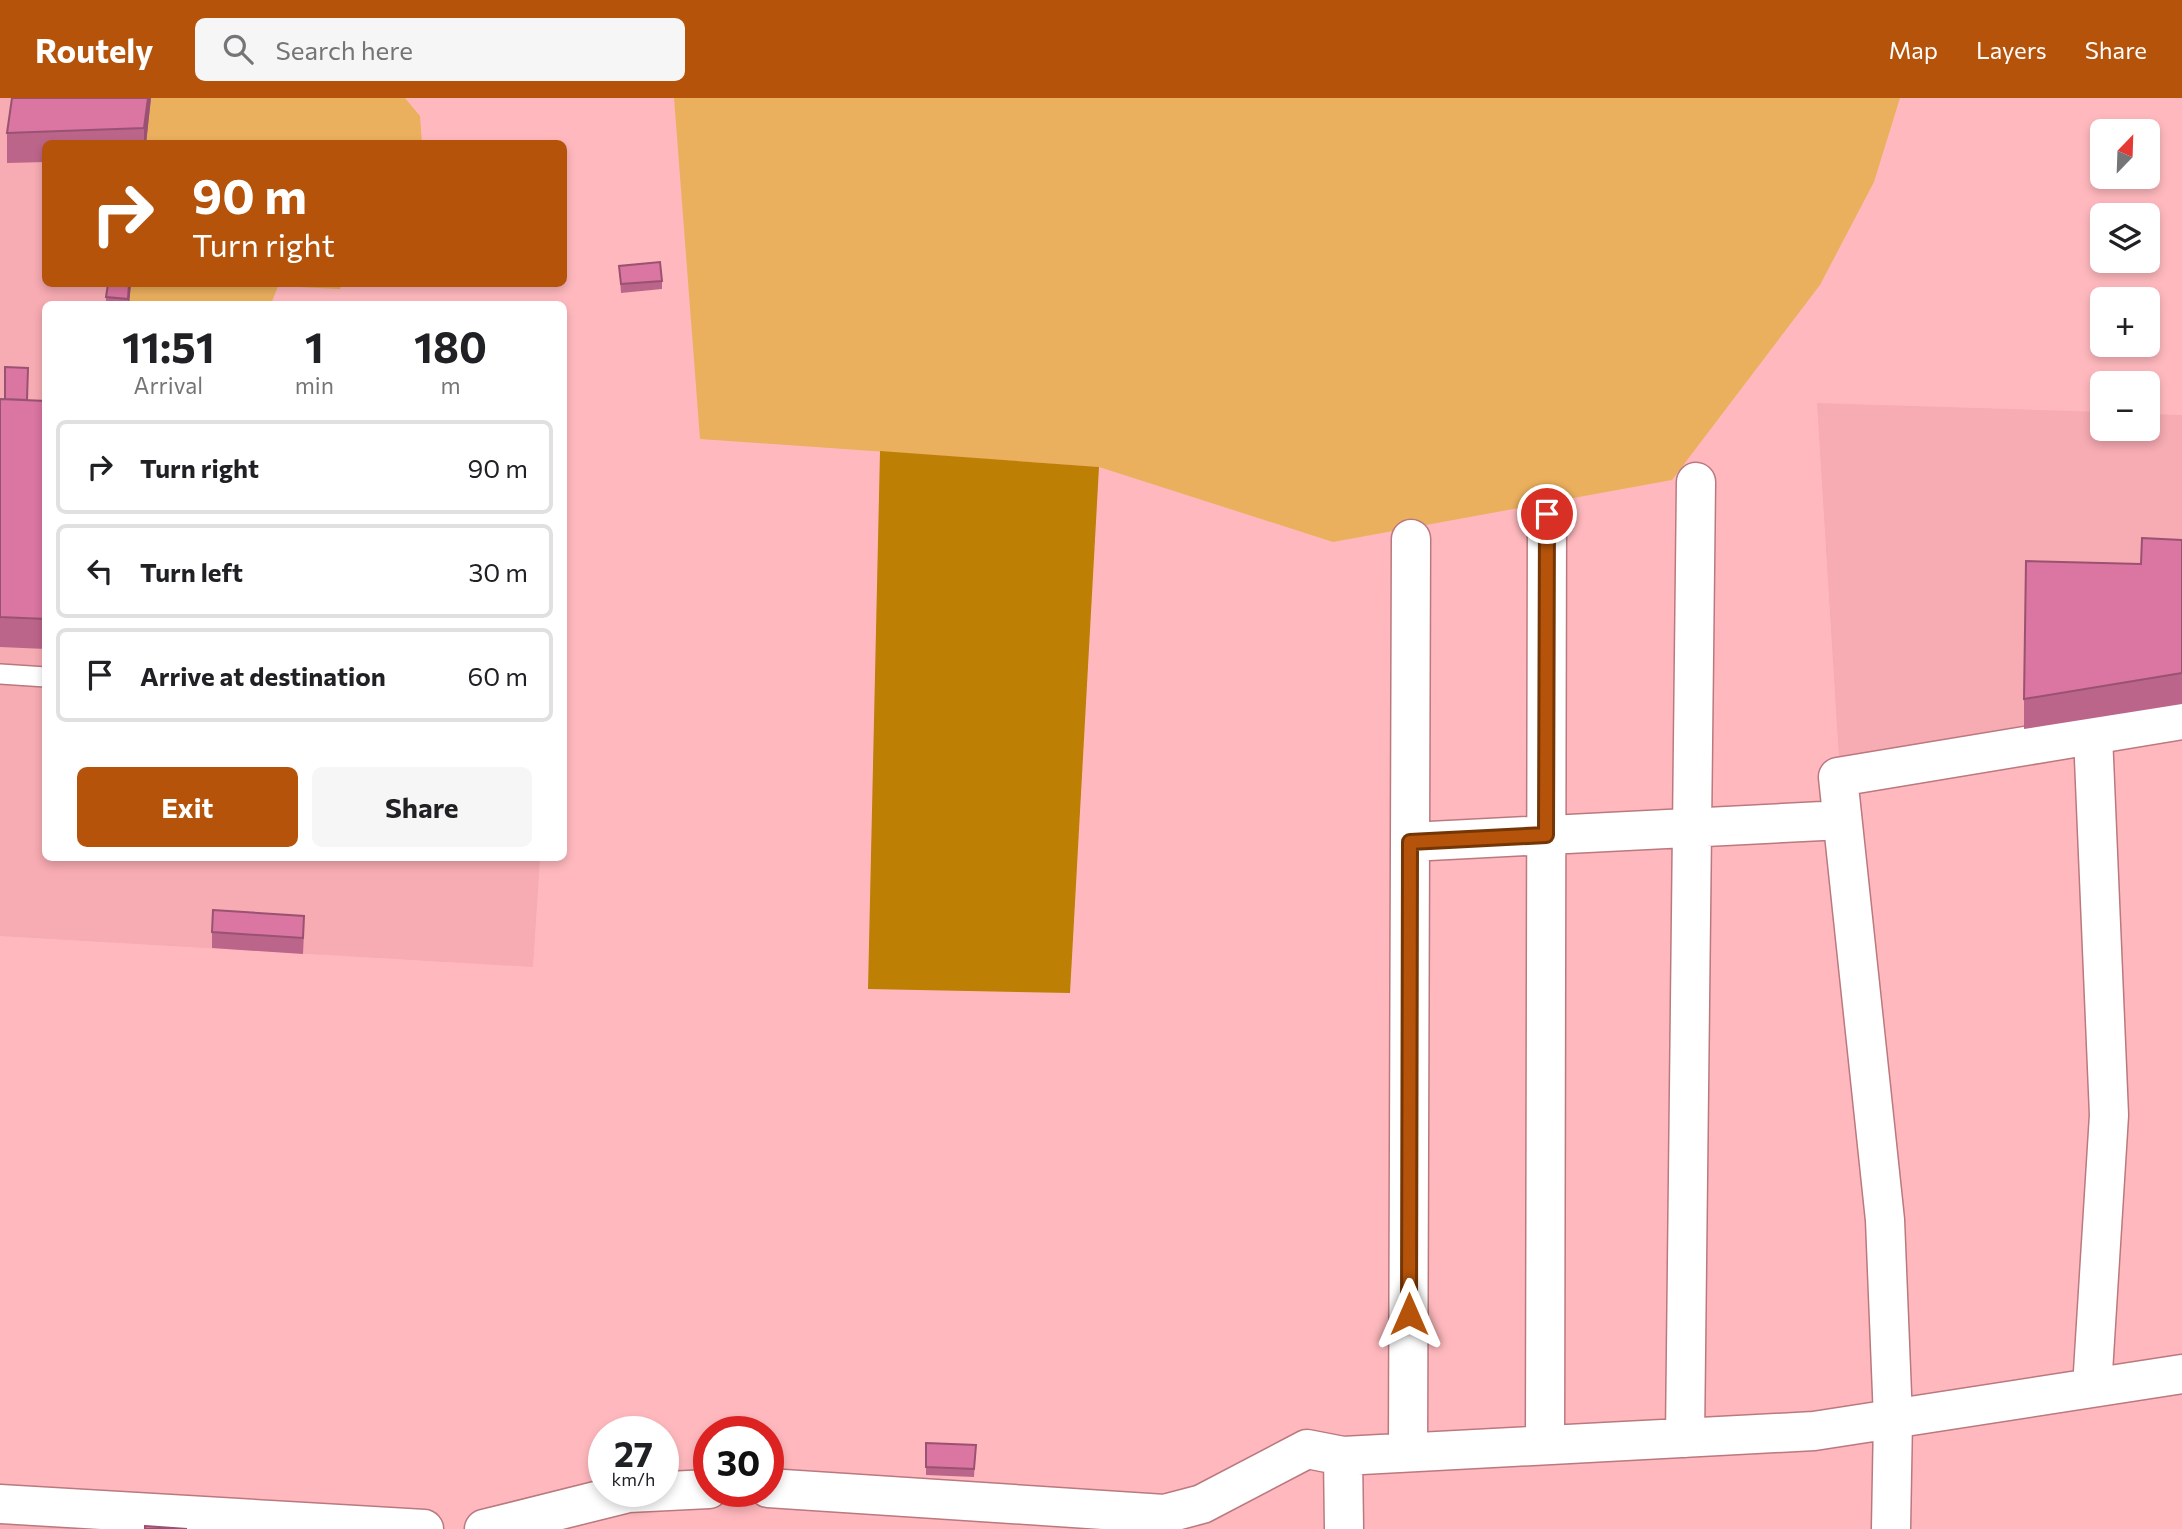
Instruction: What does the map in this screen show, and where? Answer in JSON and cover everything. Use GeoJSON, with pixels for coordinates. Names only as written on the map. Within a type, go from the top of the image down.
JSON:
{"type":"FeatureCollection","features":[{"type":"Feature","properties":{"kind":"street"},"geometry":{"type":"LineString","coordinates":[[1685,1438],[1696,482]]}},
{"type":"Feature","properties":{"kind":"street"},"geometry":{"type":"LineString","coordinates":[[1545,1445],[1547,514]]}},
{"type":"Feature","properties":{"kind":"street"},"geometry":{"type":"LineString","coordinates":[[1408,1452],[1411,539]]}},
{"type":"Feature","properties":{"kind":"street"},"geometry":{"type":"LineString","coordinates":[[1891,1529],[1894,1419],[1885,1220],[1838,777],[2182,720]]}},
{"type":"Feature","properties":{"kind":"street"},"geometry":{"type":"LineString","coordinates":[[2092,1388],[2109,1115],[2093,734]]}},
{"type":"Feature","properties":{"kind":"street"},"geometry":{"type":"LineString","coordinates":[[1410,842],[1842,820]]}},
{"type":"Feature","properties":{"kind":"street"},"geometry":{"type":"LineString","coordinates":[[784,1489],[1164,1514],[1202,1504],[1307,1448],[1343,1456],[1814,1431],[2182,1374]]}},
{"type":"Feature","properties":{"kind":"street"},"geometry":{"type":"LineString","coordinates":[[1343,1456],[1344,1529]]}},
{"type":"Feature","properties":{"kind":"street"},"geometry":{"type":"LineString","coordinates":[[484,1529],[628,1493],[693,1490]]}},
{"type":"Feature","properties":{"kind":"street"},"geometry":{"type":"LineString","coordinates":[[0,1504],[424,1529]]}},
{"type":"Feature","properties":{"kind":"lane"},"geometry":{"type":"LineString","coordinates":[[0,674],[42,677]]}},
{"type":"Feature","properties":{"kind":"shaded area"},"geometry":{"type":"Polygon","coordinates":[[[0,98],[151,98],[146,140],[42,140],[42,287],[131,287],[129,301],[42,301],[42,861],[540,861],[533,967],[0,936],[0,98]]]}},
{"type":"Feature","properties":{"kind":"shaded area"},"geometry":{"type":"Polygon","coordinates":[[[151,98],[405,98],[420,116],[422,140],[146,140],[151,98]]]}},
{"type":"Feature","properties":{"kind":"shaded area"},"geometry":{"type":"Polygon","coordinates":[[[674,98],[1900,98],[1874,182],[1820,285],[1672,480],[1333,542],[1099,467],[700,439],[674,98]]]}},
{"type":"Feature","properties":{"kind":"shaded area"},"geometry":{"type":"Polygon","coordinates":[[[131,287],[278,287],[272,301],[129,301],[131,287]]]}},
{"type":"Feature","properties":{"kind":"shaded area"},"geometry":{"type":"Polygon","coordinates":[[[299,287],[341,287],[340,289],[299,287]]]}},
{"type":"Feature","properties":{"kind":"shaded area"},"geometry":{"type":"Polygon","coordinates":[[[1817,403],[2090,412],[2090,441],[2160,441],[2160,414],[2182,415],[2182,704],[1839,759],[1817,403]]]}},
{"type":"Feature","properties":{"kind":"shaded area"},"geometry":{"type":"Polygon","coordinates":[[[880,451],[1099,467],[1070,993],[868,989],[880,451]]]}},
{"type":"Feature","properties":{"kind":"shaded area"},"geometry":{"type":"Polygon","coordinates":[[[0,1522],[103,1529],[0,1529],[0,1522]]]}},
{"type":"Feature","properties":{"kind":"building"},"geometry":{"type":"Polygon","coordinates":[[[12,98],[148,98],[144,128],[7,133],[12,98]]]}},
{"type":"Feature","properties":{"kind":"building"},"geometry":{"type":"Polygon","coordinates":[[[660,262],[662,281],[621,284],[619,266],[660,262]]]}},
{"type":"Feature","properties":{"kind":"building"},"geometry":{"type":"Polygon","coordinates":[[[108,287],[129,287],[128,299],[106,297],[108,287]]]}},
{"type":"Feature","properties":{"kind":"building"},"geometry":{"type":"Polygon","coordinates":[[[5,367],[28,368],[27,400],[5,399],[5,367]]]}},
{"type":"Feature","properties":{"kind":"building"},"geometry":{"type":"Polygon","coordinates":[[[0,399],[42,401],[42,619],[0,617],[0,399]]]}},
{"type":"Feature","properties":{"kind":"building"},"geometry":{"type":"Polygon","coordinates":[[[2142,538],[2182,540],[2182,673],[2024,699],[2026,561],[2141,564],[2142,538]]]}},
{"type":"Feature","properties":{"kind":"building"},"geometry":{"type":"Polygon","coordinates":[[[213,910],[304,916],[303,938],[212,932],[213,910]]]}},
{"type":"Feature","properties":{"kind":"building"},"geometry":{"type":"Polygon","coordinates":[[[926,1443],[976,1445],[974,1469],[926,1467],[926,1443]]]}},
{"type":"Feature","properties":{"kind":"building"},"geometry":{"type":"Polygon","coordinates":[[[145,1526],[187,1529],[145,1529],[145,1526]]]}},
{"type":"Feature","properties":{"kind":"route"},"geometry":{"type":"LineString","coordinates":[[1409,1314],[1410,842],[1546,835],[1547,514]]}}]}
